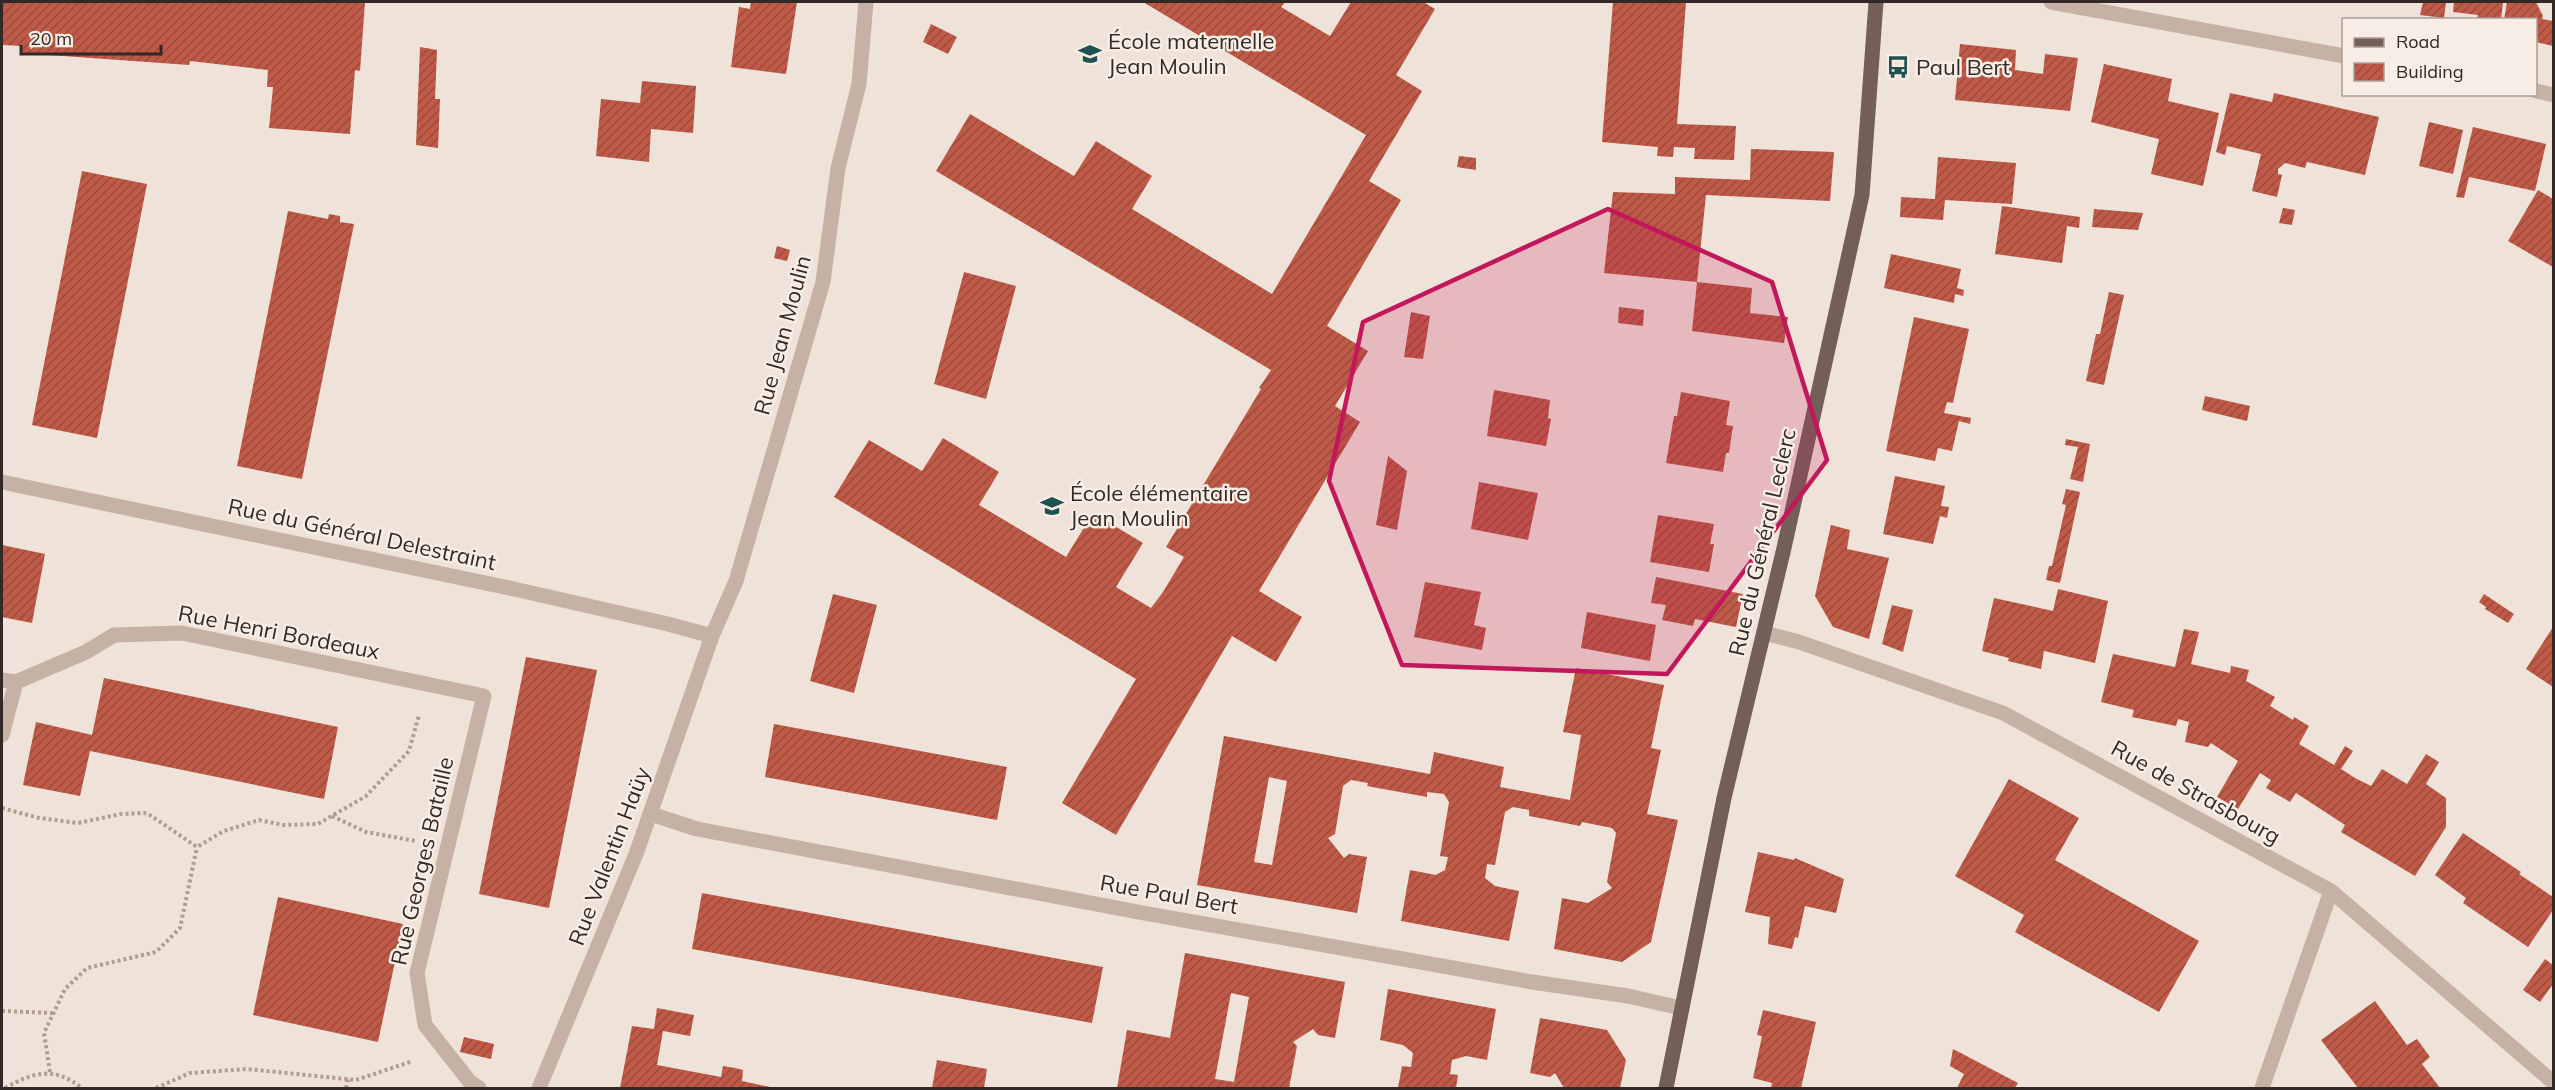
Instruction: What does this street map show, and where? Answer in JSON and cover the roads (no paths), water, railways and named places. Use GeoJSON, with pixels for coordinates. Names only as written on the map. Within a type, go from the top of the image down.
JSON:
{"type":"FeatureCollection","features":[{"type":"Feature","properties":{"kind":"main road","name":"Rue du Général Leclerc"},"geometry":{"type":"LineString","coordinates":[[1666,1089],[1724,798],[1764,633],[1862,195],[1876,2]]}},
{"type":"Feature","properties":{"kind":"street","name":"Rue Jean Moulin"},"geometry":{"type":"LineString","coordinates":[[712,636],[736,581],[823,282],[838,168],[859,84],[866,2]]}},
{"type":"Feature","properties":{"kind":"street"},"geometry":{"type":"LineString","coordinates":[[2051,2],[2342,56]]}},
{"type":"Feature","properties":{"kind":"street"},"geometry":{"type":"LineString","coordinates":[[2537,91],[2553,94]]}},
{"type":"Feature","properties":{"kind":"street","name":"Rue du Général Delestraint"},"geometry":{"type":"LineString","coordinates":[[2,482],[514,590],[712,636]]}},
{"type":"Feature","properties":{"kind":"street","name":"Rue Henri Bordeaux"},"geometry":{"type":"LineString","coordinates":[[9,681],[86,652],[114,635],[182,633],[484,696]]}},
{"type":"Feature","properties":{"kind":"street","name":"Rue de Strasbourg"},"geometry":{"type":"LineString","coordinates":[[1764,633],[1799,642],[2003,712],[2331,891],[2553,1083]]}},
{"type":"Feature","properties":{"kind":"street","name":"Rue Valentin Haüy"},"geometry":{"type":"LineString","coordinates":[[539,1089],[651,814],[712,636]]}},
{"type":"Feature","properties":{"kind":"street"},"geometry":{"type":"LineString","coordinates":[[2,735],[9,681]]}},
{"type":"Feature","properties":{"kind":"street","name":"Rue Georges Bataille"},"geometry":{"type":"LineString","coordinates":[[479,1089],[470,1082],[425,1025],[417,973],[484,696]]}},
{"type":"Feature","properties":{"kind":"street","name":"Rue Paul Bert"},"geometry":{"type":"LineString","coordinates":[[651,814],[708,832],[1532,982],[1628,996],[1681,1008]]}},
{"type":"Feature","properties":{"kind":"street"},"geometry":{"type":"LineString","coordinates":[[2262,1089],[2331,891]]}},
{"type":"Feature","properties":{"kind":"place","name":"École maternelle Jean Moulin"},"geometry":{"type":"Point","coordinates":[1090,54]}},
{"type":"Feature","properties":{"kind":"place","name":"Paul Bert"},"geometry":{"type":"Point","coordinates":[1898,67]}},
{"type":"Feature","properties":{"kind":"place","name":"École élémentaire Jean Moulin"},"geometry":{"type":"Point","coordinates":[1052,506]}}]}
